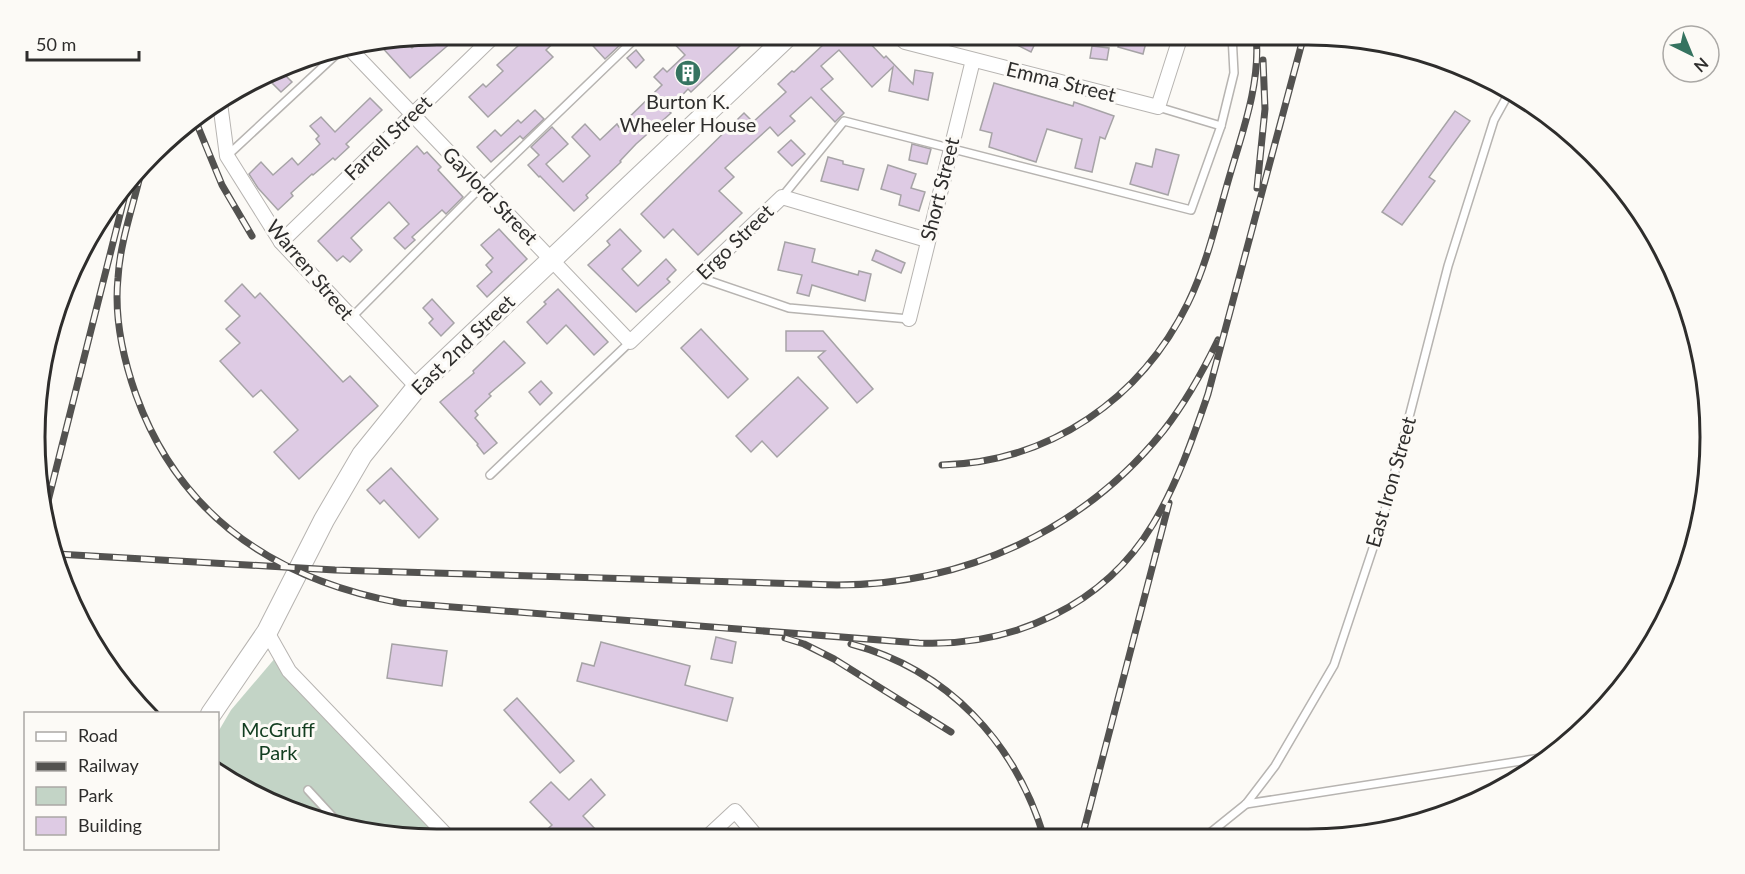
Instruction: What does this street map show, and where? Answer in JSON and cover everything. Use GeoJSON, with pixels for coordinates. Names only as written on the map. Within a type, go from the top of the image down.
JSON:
{"type":"FeatureCollection","features":[{"type":"Feature","properties":{"kind":"street","name":"Farrell Street"},"geometry":{"type":"LineString","coordinates":[[281,242],[484,45]]}},
{"type":"Feature","properties":{"kind":"street","name":"East 2nd Street"},"geometry":{"type":"LineString","coordinates":[[212,712],[267,632],[342,486],[362,455],[417,387],[778,45]]}},
{"type":"Feature","properties":{"kind":"street","name":"Emma Street"},"geometry":{"type":"LineString","coordinates":[[916,45],[1158,107]]}},
{"type":"Feature","properties":{"kind":"street"},"geometry":{"type":"LineString","coordinates":[[1158,107],[1177,45]]}},
{"type":"Feature","properties":{"kind":"street","name":"Gaylord Street"},"geometry":{"type":"LineString","coordinates":[[355,54],[630,342]]}},
{"type":"Feature","properties":{"kind":"street","name":"Short Street"},"geometry":{"type":"LineString","coordinates":[[909,319],[973,60]]}},
{"type":"Feature","properties":{"kind":"street","name":"Warren Street"},"geometry":{"type":"LineString","coordinates":[[221,110],[227,156],[281,242],[417,387]]}},
{"type":"Feature","properties":{"kind":"street","name":"Ergo Street"},"geometry":{"type":"LineString","coordinates":[[630,342],[782,197],[927,240]]}},
{"type":"Feature","properties":{"kind":"street"},"geometry":{"type":"LineString","coordinates":[[267,632],[289,671],[441,829]]}},
{"type":"Feature","properties":{"kind":"street"},"geometry":{"type":"LineString","coordinates":[[716,829],[735,811],[750,829]]}},
{"type":"Feature","properties":{"kind":"lane"},"geometry":{"type":"LineString","coordinates":[[351,318],[481,186],[629,45]]}},
{"type":"Feature","properties":{"kind":"lane"},"geometry":{"type":"LineString","coordinates":[[782,197],[844,121],[1191,210],[1221,126],[1234,74],[1233,45]]}},
{"type":"Feature","properties":{"kind":"lane"},"geometry":{"type":"LineString","coordinates":[[227,156],[331,60]]}},
{"type":"Feature","properties":{"kind":"lane","name":"East Iron Street"},"geometry":{"type":"LineString","coordinates":[[1215,829],[1246,804],[1275,766],[1334,665],[1383,518],[1448,266],[1494,120],[1506,99]]}},
{"type":"Feature","properties":{"kind":"lane"},"geometry":{"type":"LineString","coordinates":[[1158,107],[1221,126]]}},
{"type":"Feature","properties":{"kind":"lane"},"geometry":{"type":"LineString","coordinates":[[698,277],[789,308],[909,319]]}},
{"type":"Feature","properties":{"kind":"lane"},"geometry":{"type":"LineString","coordinates":[[490,475],[630,342]]}},
{"type":"Feature","properties":{"kind":"lane"},"geometry":{"type":"LineString","coordinates":[[1246,804],[1531,759]]}},
{"type":"Feature","properties":{"kind":"lane"},"geometry":{"type":"LineString","coordinates":[[308,790],[330,814]]}},
{"type":"Feature","properties":{"kind":"green space","name":"McGruff Park"},"geometry":{"type":"Polygon","coordinates":[[[276,657],[439,829],[386,826],[336,816],[287,799],[241,776],[219,763],[219,730],[231,710],[276,657]]]}},
{"type":"Feature","properties":{"kind":"building"},"geometry":{"type":"Polygon","coordinates":[[[448,45],[410,78],[383,49],[410,46],[412,48],[414,46],[448,45]]]}},
{"type":"Feature","properties":{"kind":"building"},"geometry":{"type":"Polygon","coordinates":[[[519,45],[551,45],[546,50],[553,57],[488,117],[469,97],[483,84],[486,87],[503,71],[497,65],[519,45]]]}},
{"type":"Feature","properties":{"kind":"building"},"geometry":{"type":"Polygon","coordinates":[[[592,45],[620,45],[605,59],[592,45]]]}},
{"type":"Feature","properties":{"kind":"building"},"geometry":{"type":"Polygon","coordinates":[[[676,45],[741,45],[691,92],[688,89],[668,110],[671,113],[636,144],[621,162],[586,195],[588,198],[574,211],[528,165],[539,155],[531,147],[552,127],[568,144],[546,164],[563,182],[590,156],[572,137],[585,124],[600,140],[617,124],[619,127],[662,85],[654,77],[663,68],[667,72],[685,55],[676,45]]]}},
{"type":"Feature","properties":{"kind":"building"},"geometry":{"type":"Polygon","coordinates":[[[823,45],[872,45],[884,58],[886,56],[913,84],[915,70],[933,73],[928,100],[889,91],[893,67],[872,87],[839,50],[821,66],[833,79],[821,89],[844,113],[835,122],[811,97],[790,116],[795,121],[778,136],[770,127],[725,168],[734,177],[719,191],[742,213],[698,255],[673,229],[664,238],[641,214],[744,113],[753,122],[786,92],[778,84],[792,71],[794,72],[823,45]]]}},
{"type":"Feature","properties":{"kind":"building"},"geometry":{"type":"Polygon","coordinates":[[[1017,45],[1034,45],[1031,52],[1017,45]]]}},
{"type":"Feature","properties":{"kind":"building"},"geometry":{"type":"Polygon","coordinates":[[[1119,45],[1145,45],[1143,54],[1118,47],[1119,45]]]}},
{"type":"Feature","properties":{"kind":"building"},"geometry":{"type":"Polygon","coordinates":[[[1092,46],[1109,48],[1107,60],[1090,58],[1092,46]]]}},
{"type":"Feature","properties":{"kind":"building"},"geometry":{"type":"Polygon","coordinates":[[[636,50],[644,60],[636,68],[627,58],[636,50]]]}},
{"type":"Feature","properties":{"kind":"building"},"geometry":{"type":"Polygon","coordinates":[[[286,76],[292,82],[281,92],[272,83],[286,76]]]}},
{"type":"Feature","properties":{"kind":"building"},"geometry":{"type":"Polygon","coordinates":[[[994,83],[1073,106],[1074,102],[1114,116],[1105,139],[1100,137],[1092,172],[1075,168],[1082,139],[1047,129],[1036,162],[989,147],[992,133],[980,130],[994,83]]]}},
{"type":"Feature","properties":{"kind":"building"},"geometry":{"type":"Polygon","coordinates":[[[370,98],[382,110],[346,144],[349,147],[335,160],[333,158],[312,174],[291,193],[293,196],[278,210],[249,174],[261,162],[273,175],[292,158],[298,165],[320,144],[316,139],[319,136],[310,126],[321,117],[335,132],[370,98]]]}},
{"type":"Feature","properties":{"kind":"building"},"geometry":{"type":"Polygon","coordinates":[[[535,110],[544,119],[523,139],[520,136],[491,162],[477,147],[495,130],[501,136],[518,120],[521,123],[535,110]]]}},
{"type":"Feature","properties":{"kind":"building"},"geometry":{"type":"Polygon","coordinates":[[[1455,111],[1470,121],[1429,177],[1435,181],[1402,225],[1382,212],[1455,111]]]}},
{"type":"Feature","properties":{"kind":"building"},"geometry":{"type":"Polygon","coordinates":[[[791,140],[805,154],[792,166],[778,152],[791,140]]]}},
{"type":"Feature","properties":{"kind":"building"},"geometry":{"type":"Polygon","coordinates":[[[912,144],[931,149],[927,164],[909,160],[912,144]]]}},
{"type":"Feature","properties":{"kind":"building"},"geometry":{"type":"Polygon","coordinates":[[[417,146],[424,154],[427,152],[441,167],[438,170],[463,197],[446,214],[442,210],[412,237],[415,240],[405,249],[394,238],[409,224],[389,202],[351,238],[362,250],[350,262],[343,256],[337,261],[318,241],[417,146]]]}},
{"type":"Feature","properties":{"kind":"building"},"geometry":{"type":"Polygon","coordinates":[[[1156,149],[1179,155],[1168,195],[1130,184],[1136,163],[1152,167],[1156,149]]]}},
{"type":"Feature","properties":{"kind":"building"},"geometry":{"type":"Polygon","coordinates":[[[828,157],[843,161],[843,164],[864,169],[858,190],[821,181],[828,157]]]}},
{"type":"Feature","properties":{"kind":"building"},"geometry":{"type":"Polygon","coordinates":[[[888,165],[916,174],[911,188],[925,192],[919,211],[899,205],[901,195],[881,189],[888,165]]]}},
{"type":"Feature","properties":{"kind":"building"},"geometry":{"type":"Polygon","coordinates":[[[499,229],[527,259],[487,297],[477,286],[492,272],[486,265],[493,258],[481,245],[499,229]]]}},
{"type":"Feature","properties":{"kind":"building"},"geometry":{"type":"Polygon","coordinates":[[[620,229],[641,251],[622,269],[638,286],[666,259],[676,270],[667,279],[670,282],[636,312],[588,265],[610,245],[607,241],[620,229]]]}},
{"type":"Feature","properties":{"kind":"building"},"geometry":{"type":"Polygon","coordinates":[[[785,242],[815,249],[812,262],[858,275],[859,271],[871,274],[865,301],[812,285],[809,296],[797,293],[802,275],[778,270],[785,242]]]}},
{"type":"Feature","properties":{"kind":"building"},"geometry":{"type":"Polygon","coordinates":[[[876,250],[905,263],[901,273],[872,260],[876,250]]]}},
{"type":"Feature","properties":{"kind":"building"},"geometry":{"type":"Polygon","coordinates":[[[242,284],[255,298],[260,293],[343,382],[350,376],[378,406],[299,479],[274,452],[298,430],[261,390],[253,397],[220,361],[240,343],[226,329],[240,316],[225,301],[242,284]]]}},
{"type":"Feature","properties":{"kind":"building"},"geometry":{"type":"Polygon","coordinates":[[[558,289],[608,342],[594,355],[566,325],[547,344],[527,322],[558,289]]]}},
{"type":"Feature","properties":{"kind":"building"},"geometry":{"type":"Polygon","coordinates":[[[432,299],[454,323],[441,336],[429,323],[433,319],[423,308],[432,299]]]}},
{"type":"Feature","properties":{"kind":"building"},"geometry":{"type":"Polygon","coordinates":[[[701,329],[748,379],[728,398],[681,348],[701,329]]]}},
{"type":"Feature","properties":{"kind":"building"},"geometry":{"type":"Polygon","coordinates":[[[786,331],[823,331],[873,389],[857,403],[818,357],[825,351],[786,351],[786,331]]]}},
{"type":"Feature","properties":{"kind":"building"},"geometry":{"type":"Polygon","coordinates":[[[504,341],[525,363],[489,394],[491,396],[475,411],[478,415],[475,418],[497,443],[484,454],[478,444],[440,402],[474,373],[473,371],[504,341]]]}},
{"type":"Feature","properties":{"kind":"building"},"geometry":{"type":"Polygon","coordinates":[[[798,377],[828,408],[777,457],[762,441],[751,452],[736,436],[798,377]]]}},
{"type":"Feature","properties":{"kind":"building"},"geometry":{"type":"Polygon","coordinates":[[[541,381],[552,393],[540,405],[529,392],[541,381]]]}},
{"type":"Feature","properties":{"kind":"building"},"geometry":{"type":"Polygon","coordinates":[[[391,468],[438,519],[419,538],[384,500],[380,504],[367,490],[391,468]]]}},
{"type":"Feature","properties":{"kind":"building"},"geometry":{"type":"Polygon","coordinates":[[[716,637],[736,642],[732,663],[711,659],[716,637]]]}},
{"type":"Feature","properties":{"kind":"building"},"geometry":{"type":"Polygon","coordinates":[[[601,642],[690,666],[685,685],[733,698],[727,721],[577,681],[582,663],[594,666],[601,642]]]}},
{"type":"Feature","properties":{"kind":"building"},"geometry":{"type":"Polygon","coordinates":[[[392,644],[447,651],[442,686],[387,678],[392,644]]]}},
{"type":"Feature","properties":{"kind":"building"},"geometry":{"type":"Polygon","coordinates":[[[517,698],[574,761],[560,773],[504,710],[517,698]]]}},
{"type":"Feature","properties":{"kind":"building"},"geometry":{"type":"Polygon","coordinates":[[[591,779],[605,795],[583,816],[595,829],[548,829],[552,825],[530,802],[551,782],[569,800],[591,779]]]}},
{"type":"Feature","properties":{"kind":"railway"},"geometry":{"type":"LineString","coordinates":[[942,465],[982,461],[1019,452],[1055,438],[1088,419],[1118,396],[1145,368],[1168,337],[1188,303],[1206,257],[1249,108],[1256,71],[1257,45]]}},
{"type":"Feature","properties":{"kind":"railway"},"geometry":{"type":"LineString","coordinates":[[138,184],[121,251],[117,293],[121,337],[136,395],[155,438],[179,476],[206,508],[238,536],[274,559],[313,578],[401,603],[919,643],[988,638],[1021,629],[1052,616],[1082,599],[1109,578],[1133,553],[1162,509],[1177,477],[1208,394],[1301,45]]}},
{"type":"Feature","properties":{"kind":"railway"},"geometry":{"type":"LineString","coordinates":[[1257,188],[1265,109],[1263,60]]}},
{"type":"Feature","properties":{"kind":"railway"},"geometry":{"type":"LineString","coordinates":[[198,126],[222,185],[252,236]]}},
{"type":"Feature","properties":{"kind":"railway"},"geometry":{"type":"LineString","coordinates":[[49,495],[123,202]]}},
{"type":"Feature","properties":{"kind":"railway"},"geometry":{"type":"LineString","coordinates":[[63,554],[335,570],[837,585],[884,582],[930,575],[975,562],[1018,545],[1059,523],[1097,496],[1132,465],[1164,430],[1193,386],[1218,340]]}},
{"type":"Feature","properties":{"kind":"railway"},"geometry":{"type":"LineString","coordinates":[[1084,829],[1169,503]]}},
{"type":"Feature","properties":{"kind":"railway"},"geometry":{"type":"LineString","coordinates":[[785,638],[804,644],[834,659],[951,732]]}},
{"type":"Feature","properties":{"kind":"railway"},"geometry":{"type":"LineString","coordinates":[[851,644],[886,656],[918,672],[947,691],[973,715],[996,741],[1015,770],[1041,829]]}},
{"type":"Feature","properties":{"kind":"place","name":"Burton K. Wheeler House"},"geometry":{"type":"Point","coordinates":[688,73]}}]}
